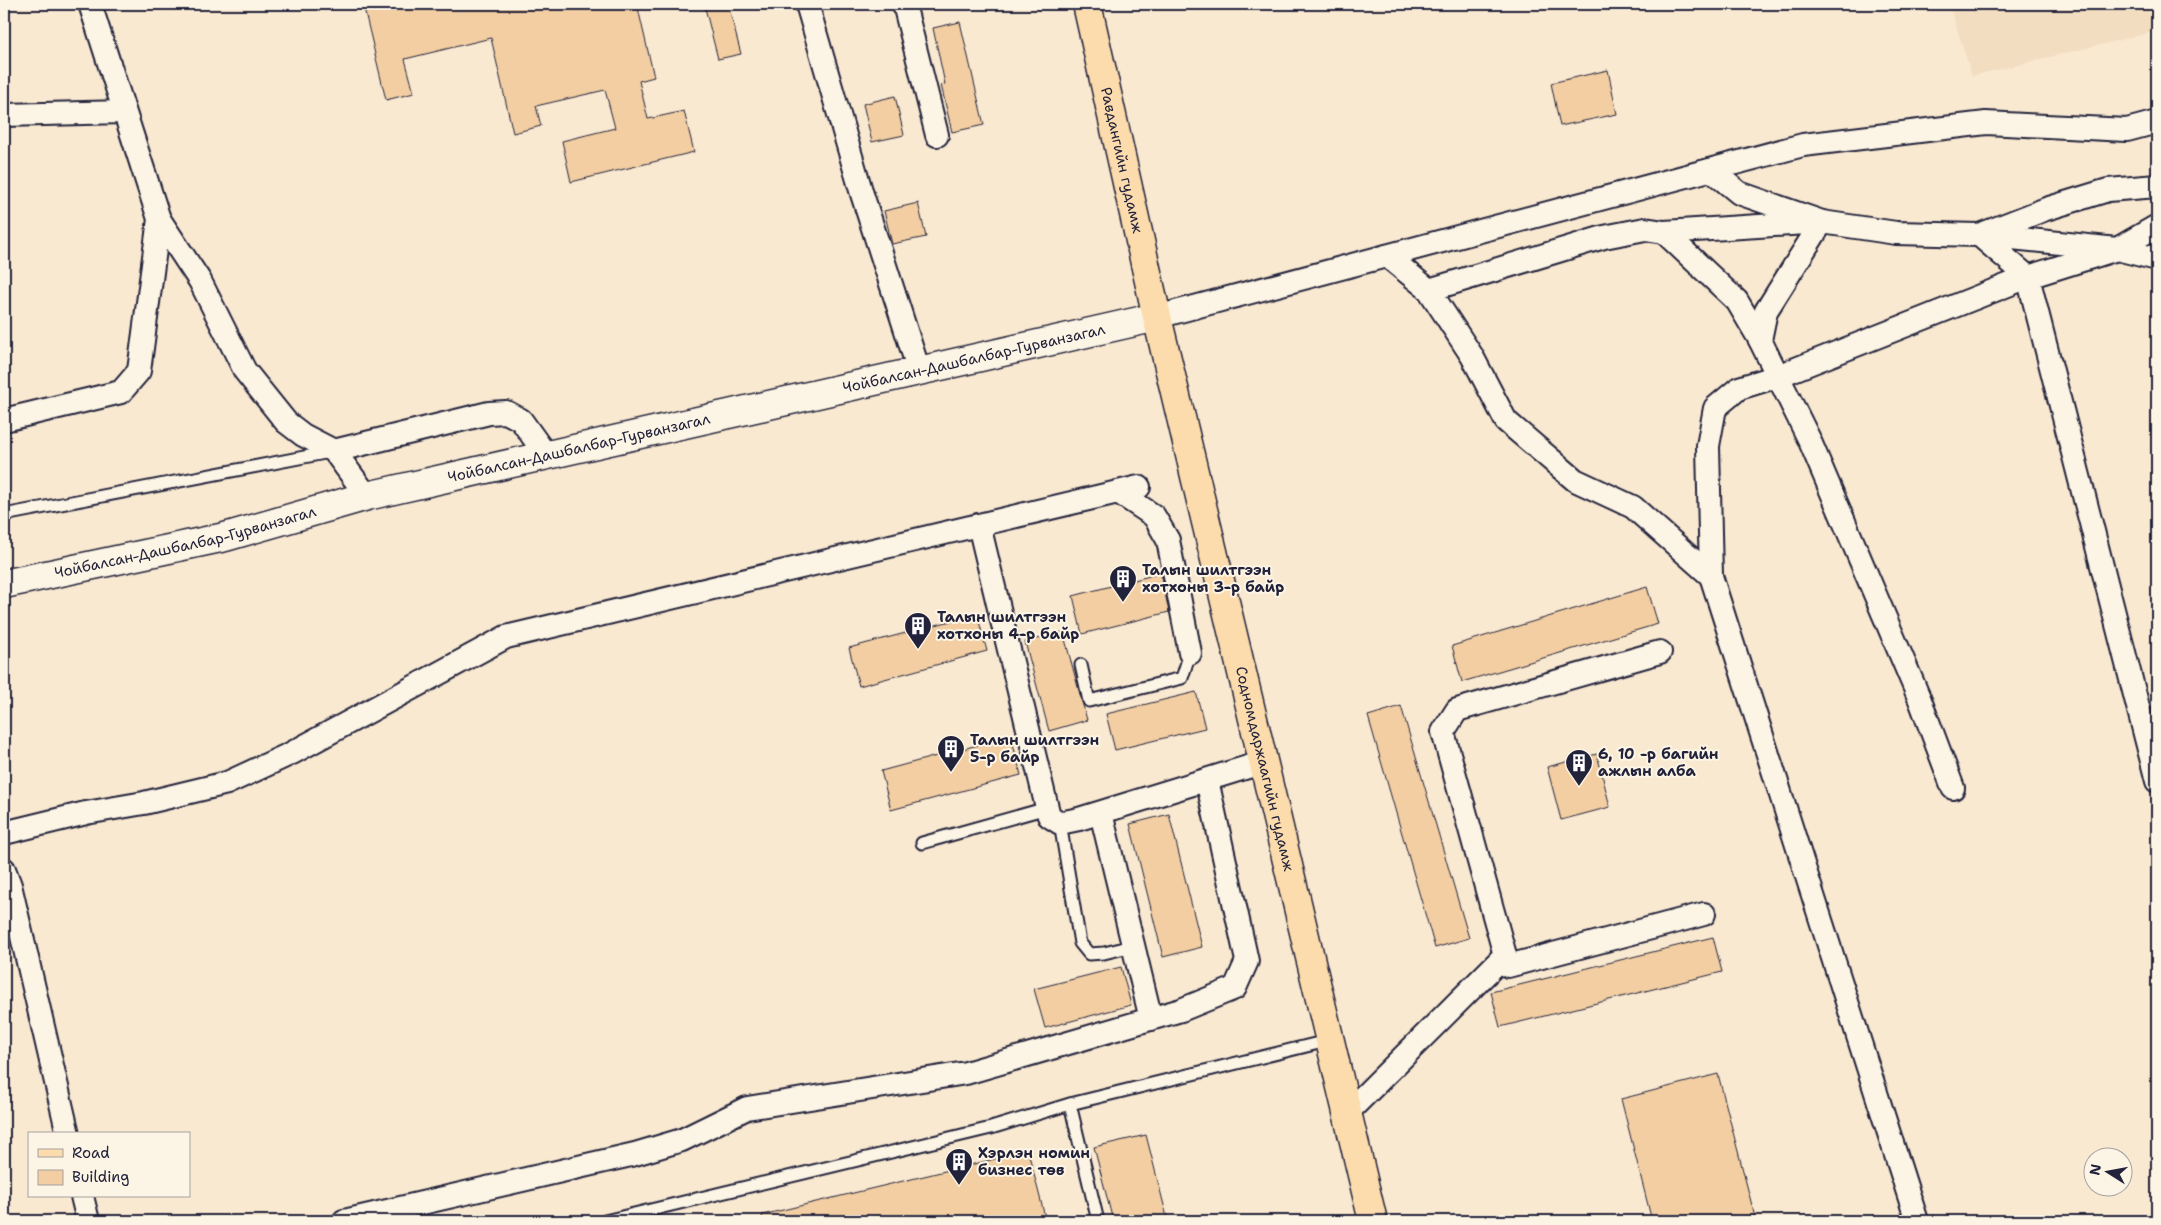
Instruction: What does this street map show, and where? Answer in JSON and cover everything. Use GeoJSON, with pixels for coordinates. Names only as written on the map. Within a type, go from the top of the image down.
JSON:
{"type":"FeatureCollection","features":[{"type":"Feature","properties":{"kind":"main road","name":"Равдангийн гудамж"},"geometry":{"type":"LineString","coordinates":[[1087,4],[1157,317]]}},
{"type":"Feature","properties":{"kind":"main road","name":"Содномдаржаагийн гудамж"},"geometry":{"type":"LineString","coordinates":[[1157,317],[1373,1221]]}},
{"type":"Feature","properties":{"kind":"street"},"geometry":{"type":"LineString","coordinates":[[90,4],[159,219],[200,281],[245,371],[286,422],[303,435],[334,451],[367,496]]}},
{"type":"Feature","properties":{"kind":"street"},"geometry":{"type":"LineString","coordinates":[[807,4],[862,194],[919,371]]}},
{"type":"Feature","properties":{"kind":"street"},"geometry":{"type":"LineString","coordinates":[[904,4],[936,135]]}},
{"type":"Feature","properties":{"kind":"street"},"geometry":{"type":"LineString","coordinates":[[4,115],[124,112]]}},
{"type":"Feature","properties":{"kind":"street"},"geometry":{"type":"LineString","coordinates":[[1157,317],[1803,145],[1986,123],[2127,130],[2157,122]]}},
{"type":"Feature","properties":{"kind":"street"},"geometry":{"type":"LineString","coordinates":[[1711,170],[1739,193],[1822,222],[1896,233],[1979,235],[2118,249],[2157,259]]}},
{"type":"Feature","properties":{"kind":"street"},"geometry":{"type":"LineString","coordinates":[[1979,235],[2046,209],[2108,190],[2157,186]]}},
{"type":"Feature","properties":{"kind":"street"},"geometry":{"type":"LineString","coordinates":[[4,420],[121,392],[139,371],[159,219]]}},
{"type":"Feature","properties":{"kind":"street"},"geometry":{"type":"LineString","coordinates":[[1429,290],[1604,237],[1645,228],[1664,232],[1822,222]]}},
{"type":"Feature","properties":{"kind":"street"},"geometry":{"type":"LineString","coordinates":[[1760,340],[1766,311],[1822,222]]}},
{"type":"Feature","properties":{"kind":"street"},"geometry":{"type":"LineString","coordinates":[[1917,1221],[1711,576],[1708,446],[1715,408],[1739,388],[1778,376],[2028,277],[2118,249],[2157,226]]}},
{"type":"Feature","properties":{"kind":"street"},"geometry":{"type":"LineString","coordinates":[[1664,232],[1737,301],[1760,340],[1808,439],[1920,700],[1953,788]]}},
{"type":"Feature","properties":{"kind":"street"},"geometry":{"type":"LineString","coordinates":[[1979,235],[2028,277],[2157,781]]}},
{"type":"Feature","properties":{"kind":"street"},"geometry":{"type":"LineString","coordinates":[[1387,256],[1429,290],[1472,356],[1506,421],[1576,480],[1633,506],[1711,576]]}},
{"type":"Feature","properties":{"kind":"street","name":"Чойбалсан-Дашбалбар-Гурванзагал"},"geometry":{"type":"LineString","coordinates":[[4,584],[225,537],[367,496],[1157,317]]}},
{"type":"Feature","properties":{"kind":"street"},"geometry":{"type":"LineString","coordinates":[[334,451],[489,413],[506,412],[521,420],[546,455]]}},
{"type":"Feature","properties":{"kind":"street"},"geometry":{"type":"LineString","coordinates":[[4,833],[86,813],[152,802],[227,783],[292,753],[506,637],[1129,490],[1154,516],[1168,540],[1190,653]]}},
{"type":"Feature","properties":{"kind":"street"},"geometry":{"type":"LineString","coordinates":[[979,525],[1054,815],[1101,813],[1264,762]]}},
{"type":"Feature","properties":{"kind":"street"},"geometry":{"type":"LineString","coordinates":[[1660,652],[1457,710],[1443,732],[1508,966],[1704,914]]}},
{"type":"Feature","properties":{"kind":"street"},"geometry":{"type":"LineString","coordinates":[[344,1221],[635,1154],[682,1140],[747,1108],[966,1073],[1181,1010],[1236,988],[1247,961],[1207,780]]}},
{"type":"Feature","properties":{"kind":"street"},"geometry":{"type":"LineString","coordinates":[[1101,813],[1151,1019]]}},
{"type":"Feature","properties":{"kind":"street"},"geometry":{"type":"LineString","coordinates":[[4,869],[10,885],[68,1132]]}},
{"type":"Feature","properties":{"kind":"street"},"geometry":{"type":"LineString","coordinates":[[1348,1112],[1505,955]]}},
{"type":"Feature","properties":{"kind":"street"},"geometry":{"type":"LineString","coordinates":[[82,1198],[88,1221]]}},
{"type":"Feature","properties":{"kind":"lane"},"geometry":{"type":"LineString","coordinates":[[4,515],[334,451]]}},
{"type":"Feature","properties":{"kind":"lane"},"geometry":{"type":"LineString","coordinates":[[1081,665],[1089,701],[1182,678],[1190,653]]}},
{"type":"Feature","properties":{"kind":"lane"},"geometry":{"type":"LineString","coordinates":[[922,843],[1054,815],[1080,943],[1089,954],[1104,953],[1132,946]]}},
{"type":"Feature","properties":{"kind":"lane"},"geometry":{"type":"LineString","coordinates":[[605,1221],[991,1128],[1070,1104],[1331,1040]]}},
{"type":"Feature","properties":{"kind":"lane"},"geometry":{"type":"LineString","coordinates":[[1070,1104],[1098,1221]]}},
{"type":"Feature","properties":{"kind":"shaded area"},"geometry":{"type":"Polygon","coordinates":[[[1949,4],[2157,4],[2157,31],[1972,76],[1949,4]]]}},
{"type":"Feature","properties":{"kind":"building"},"geometry":{"type":"Polygon","coordinates":[[[363,4],[637,4],[654,77],[639,81],[648,119],[684,111],[694,152],[571,182],[562,141],[615,128],[605,90],[536,106],[541,126],[513,133],[491,38],[405,59],[414,93],[386,100],[363,4]]]}},
{"type":"Feature","properties":{"kind":"building"},"geometry":{"type":"Polygon","coordinates":[[[704,4],[728,4],[741,54],[718,59],[704,4]]]}},
{"type":"Feature","properties":{"kind":"building"},"geometry":{"type":"Polygon","coordinates":[[[960,22],[984,125],[952,132],[941,85],[945,84],[933,28],[960,22]]]}},
{"type":"Feature","properties":{"kind":"building"},"geometry":{"type":"Polygon","coordinates":[[[1608,70],[1617,114],[1560,126],[1551,83],[1608,70]]]}},
{"type":"Feature","properties":{"kind":"building"},"geometry":{"type":"Polygon","coordinates":[[[895,96],[904,135],[872,142],[863,104],[895,96]]]}},
{"type":"Feature","properties":{"kind":"building"},"geometry":{"type":"Polygon","coordinates":[[[918,203],[926,237],[892,244],[884,211],[918,203]]]}},
{"type":"Feature","properties":{"kind":"building","name":"Талын шилтгээн хотхоны 3-р байр"},"geometry":{"type":"Polygon","coordinates":[[[1161,573],[1169,612],[1082,634],[1073,596],[1161,573]]]}},
{"type":"Feature","properties":{"kind":"building"},"geometry":{"type":"Polygon","coordinates":[[[1647,587],[1658,624],[1462,682],[1452,646],[1647,587]]]}},
{"type":"Feature","properties":{"kind":"building","name":"Талын шилтгээн хотхоны 4-р байр"},"geometry":{"type":"Polygon","coordinates":[[[977,614],[987,651],[859,686],[849,648],[977,614]]]}},
{"type":"Feature","properties":{"kind":"building"},"geometry":{"type":"Polygon","coordinates":[[[1063,632],[1087,720],[1049,731],[1025,642],[1063,632]]]}},
{"type":"Feature","properties":{"kind":"building"},"geometry":{"type":"Polygon","coordinates":[[[1196,692],[1205,728],[1115,750],[1106,714],[1196,692]]]}},
{"type":"Feature","properties":{"kind":"building"},"geometry":{"type":"Polygon","coordinates":[[[1401,706],[1469,938],[1435,948],[1368,716],[1401,706]]]}},
{"type":"Feature","properties":{"kind":"building","name":"Талын шилтгээн 5-р байр"},"geometry":{"type":"Polygon","coordinates":[[[1011,736],[1021,775],[891,810],[881,771],[1011,736]]]}},
{"type":"Feature","properties":{"kind":"building","name":"6, 10 -р багийн ажлын алба"},"geometry":{"type":"Polygon","coordinates":[[[1597,754],[1610,807],[1561,820],[1547,767],[1597,754]]]}},
{"type":"Feature","properties":{"kind":"building"},"geometry":{"type":"Polygon","coordinates":[[[1169,814],[1202,947],[1163,957],[1130,824],[1169,814]]]}},
{"type":"Feature","properties":{"kind":"building"},"geometry":{"type":"Polygon","coordinates":[[[1713,937],[1722,972],[1500,1027],[1491,992],[1713,937]]]}},
{"type":"Feature","properties":{"kind":"building"},"geometry":{"type":"Polygon","coordinates":[[[1121,967],[1131,1005],[1045,1028],[1034,989],[1121,967]]]}},
{"type":"Feature","properties":{"kind":"building"},"geometry":{"type":"Polygon","coordinates":[[[1718,1074],[1756,1221],[1652,1221],[1621,1099],[1718,1074]]]}},
{"type":"Feature","properties":{"kind":"building","name":"Хэрлэн номин бизнес төв"},"geometry":{"type":"Polygon","coordinates":[[[1146,1135],[1168,1221],[1113,1221],[1094,1147],[1146,1135]]]}},
{"type":"Feature","properties":{"kind":"building","name":"Хэрлэн номин бизнес төв"},"geometry":{"type":"Polygon","coordinates":[[[1028,1151],[1046,1221],[763,1221],[762,1215],[1028,1151]]]}},
{"type":"Feature","properties":{"kind":"place","name":"Талын шилтгээн хотхоны 3-р байр"},"geometry":{"type":"Point","coordinates":[1123,603]}},
{"type":"Feature","properties":{"kind":"place","name":"Талын шилтгээн хотхоны 4-р байр"},"geometry":{"type":"Point","coordinates":[918,650]}},
{"type":"Feature","properties":{"kind":"place","name":"Талын шилтгээн 5-р байр"},"geometry":{"type":"Point","coordinates":[951,773]}},
{"type":"Feature","properties":{"kind":"place","name":"6, 10 -р багийн ажлын алба"},"geometry":{"type":"Point","coordinates":[1579,787]}},
{"type":"Feature","properties":{"kind":"place","name":"Хэрлэн номин бизнес төв"},"geometry":{"type":"Point","coordinates":[959,1186]}}]}
